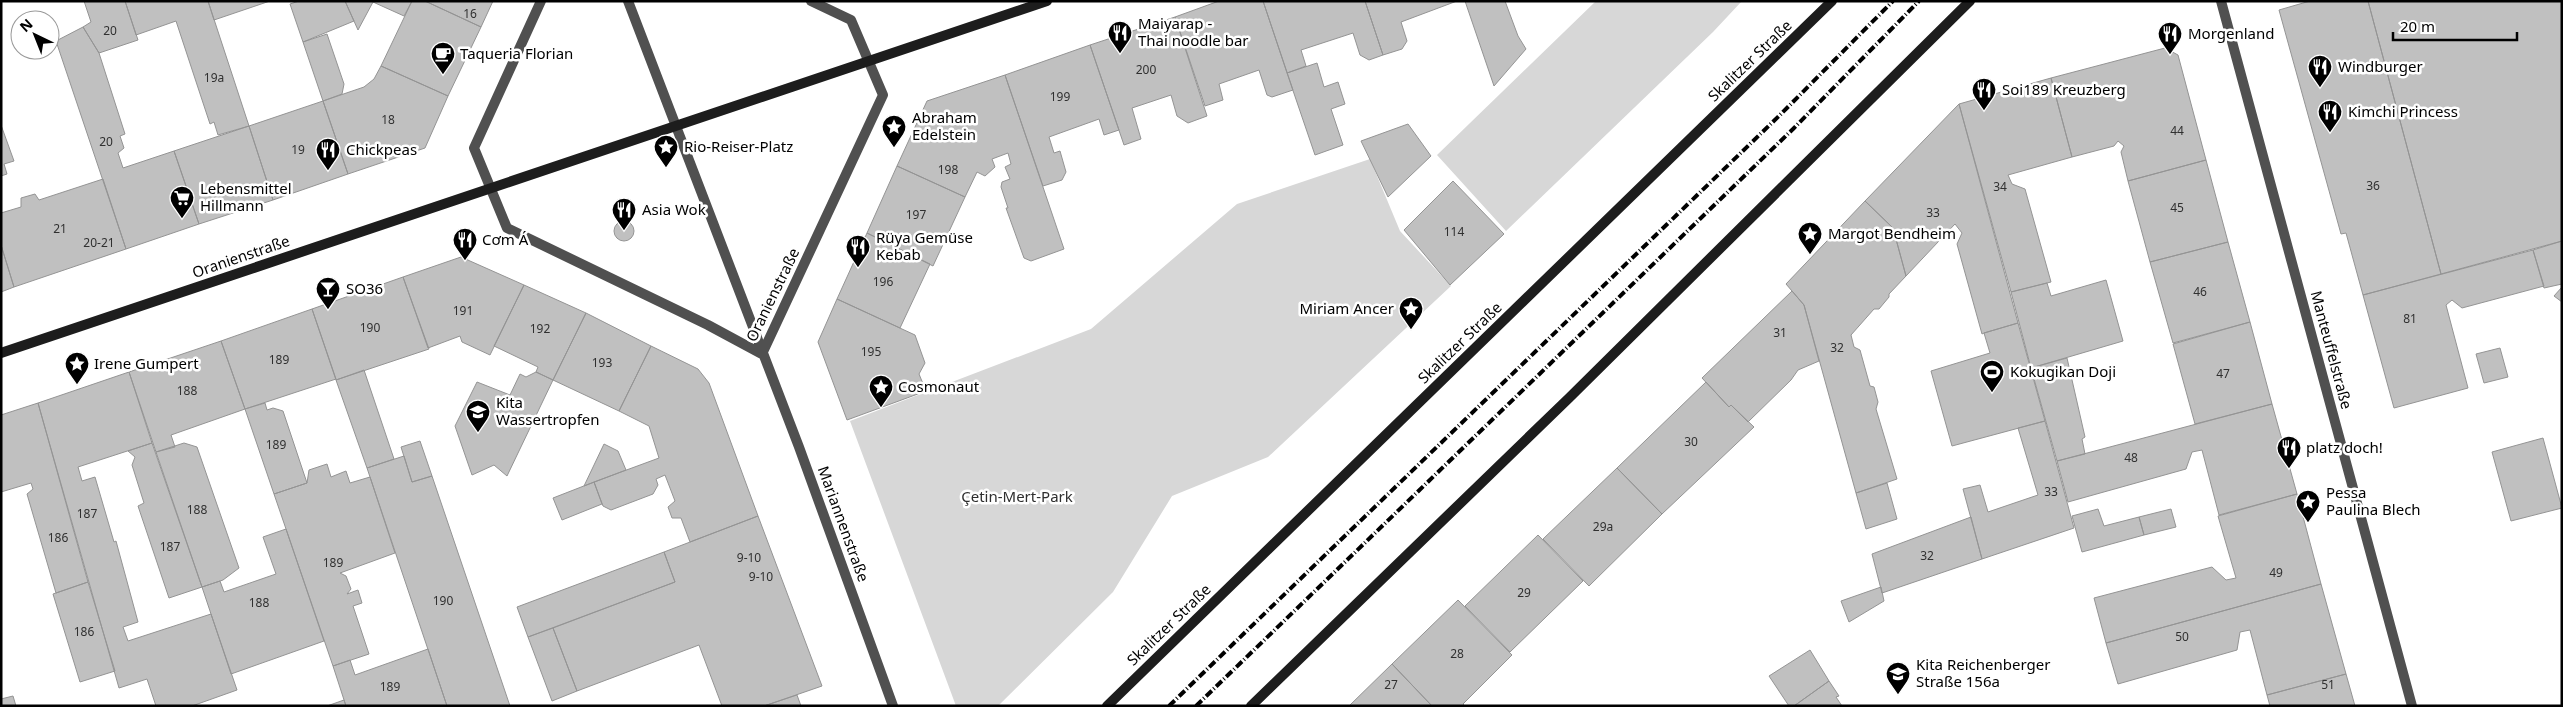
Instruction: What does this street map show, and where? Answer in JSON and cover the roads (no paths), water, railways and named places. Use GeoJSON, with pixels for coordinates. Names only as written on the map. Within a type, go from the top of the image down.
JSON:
{"type":"FeatureCollection","features":[{"type":"Feature","properties":{"kind":"main road"},"geometry":{"type":"LineString","coordinates":[[491,189],[1047,1]]}},
{"type":"Feature","properties":{"kind":"main road","name":"Skalitzer Straße"},"geometry":{"type":"LineString","coordinates":[[1108,706],[1832,1]]}},
{"type":"Feature","properties":{"kind":"main road"},"geometry":{"type":"LineString","coordinates":[[1251,706],[1569,398],[1970,1]]}},
{"type":"Feature","properties":{"kind":"main road","name":"Oranienstraße"},"geometry":{"type":"LineString","coordinates":[[1,353],[491,189]]}},
{"type":"Feature","properties":{"kind":"street","name":"Oranienstraße"},"geometry":{"type":"LineString","coordinates":[[541,1],[474,148],[507,228],[708,325],[762,354],[883,95],[851,20],[811,1]]}},
{"type":"Feature","properties":{"kind":"street"},"geometry":{"type":"LineString","coordinates":[[628,1],[762,354]]}},
{"type":"Feature","properties":{"kind":"street","name":"Manteuffelstraße"},"geometry":{"type":"LineString","coordinates":[[2221,1],[2412,706]]}},
{"type":"Feature","properties":{"kind":"street","name":"Mariannenstraße"},"geometry":{"type":"LineString","coordinates":[[762,354],[799,447],[893,706]]}},
{"type":"Feature","properties":{"kind":"railway"},"geometry":{"type":"LineString","coordinates":[[1169,706],[1780,115],[1893,1]]}},
{"type":"Feature","properties":{"kind":"railway"},"geometry":{"type":"LineString","coordinates":[[1196,706],[1793,129],[1919,1]]}},
{"type":"Feature","properties":{"kind":"place","name":"Maiyarap - Thai noodle bar"},"geometry":{"type":"Point","coordinates":[1120,54]}},
{"type":"Feature","properties":{"kind":"place","name":"Morgenland"},"geometry":{"type":"Point","coordinates":[2170,55]}},
{"type":"Feature","properties":{"kind":"place","name":"Taqueria Florian"},"geometry":{"type":"Point","coordinates":[443,75]}},
{"type":"Feature","properties":{"kind":"place","name":"Windburger"},"geometry":{"type":"Point","coordinates":[2320,88]}},
{"type":"Feature","properties":{"kind":"place","name":"Soi189 Kreuzberg"},"geometry":{"type":"Point","coordinates":[1984,111]}},
{"type":"Feature","properties":{"kind":"place","name":"Kimchi Princess"},"geometry":{"type":"Point","coordinates":[2330,133]}},
{"type":"Feature","properties":{"kind":"place","name":"Abraham Edelstein"},"geometry":{"type":"Point","coordinates":[894,148]}},
{"type":"Feature","properties":{"kind":"place","name":"Rio-Reiser-Platz"},"geometry":{"type":"Point","coordinates":[666,168]}},
{"type":"Feature","properties":{"kind":"place","name":"Chickpeas"},"geometry":{"type":"Point","coordinates":[328,171]}},
{"type":"Feature","properties":{"kind":"place","name":"Lebensmittel Hillmann"},"geometry":{"type":"Point","coordinates":[182,219]}},
{"type":"Feature","properties":{"kind":"place","name":"Asia Wok"},"geometry":{"type":"Point","coordinates":[624,231]}},
{"type":"Feature","properties":{"kind":"place","name":"Margot Bendheim"},"geometry":{"type":"Point","coordinates":[1810,255]}},
{"type":"Feature","properties":{"kind":"place","name":"Cơm Á"},"geometry":{"type":"Point","coordinates":[465,261]}},
{"type":"Feature","properties":{"kind":"place","name":"Rüya Gemüse Kebab"},"geometry":{"type":"Point","coordinates":[858,268]}},
{"type":"Feature","properties":{"kind":"place","name":"SO36"},"geometry":{"type":"Point","coordinates":[328,310]}},
{"type":"Feature","properties":{"kind":"place","name":"Miriam Ancer"},"geometry":{"type":"Point","coordinates":[1411,330]}},
{"type":"Feature","properties":{"kind":"place","name":"Irene Gumpert"},"geometry":{"type":"Point","coordinates":[77,385]}},
{"type":"Feature","properties":{"kind":"place","name":"Kokugikan Doji"},"geometry":{"type":"Point","coordinates":[1992,393]}},
{"type":"Feature","properties":{"kind":"place","name":"Cosmonaut"},"geometry":{"type":"Point","coordinates":[881,408]}},
{"type":"Feature","properties":{"kind":"place","name":"Kita Wassertropfen"},"geometry":{"type":"Point","coordinates":[478,433]}},
{"type":"Feature","properties":{"kind":"place","name":"platz doch!"},"geometry":{"type":"Point","coordinates":[2289,469]}},
{"type":"Feature","properties":{"kind":"place","name":"Pessa Paulina Blech"},"geometry":{"type":"Point","coordinates":[2308,523]}},
{"type":"Feature","properties":{"kind":"place","name":"Kita Reichenberger Straße 156a"},"geometry":{"type":"Point","coordinates":[1898,695]}},
{"type":"Feature","properties":{"kind":"park label","name":"Çetin-Mert-Park"},"geometry":{"type":"Point","coordinates":[1017,497]}}]}
